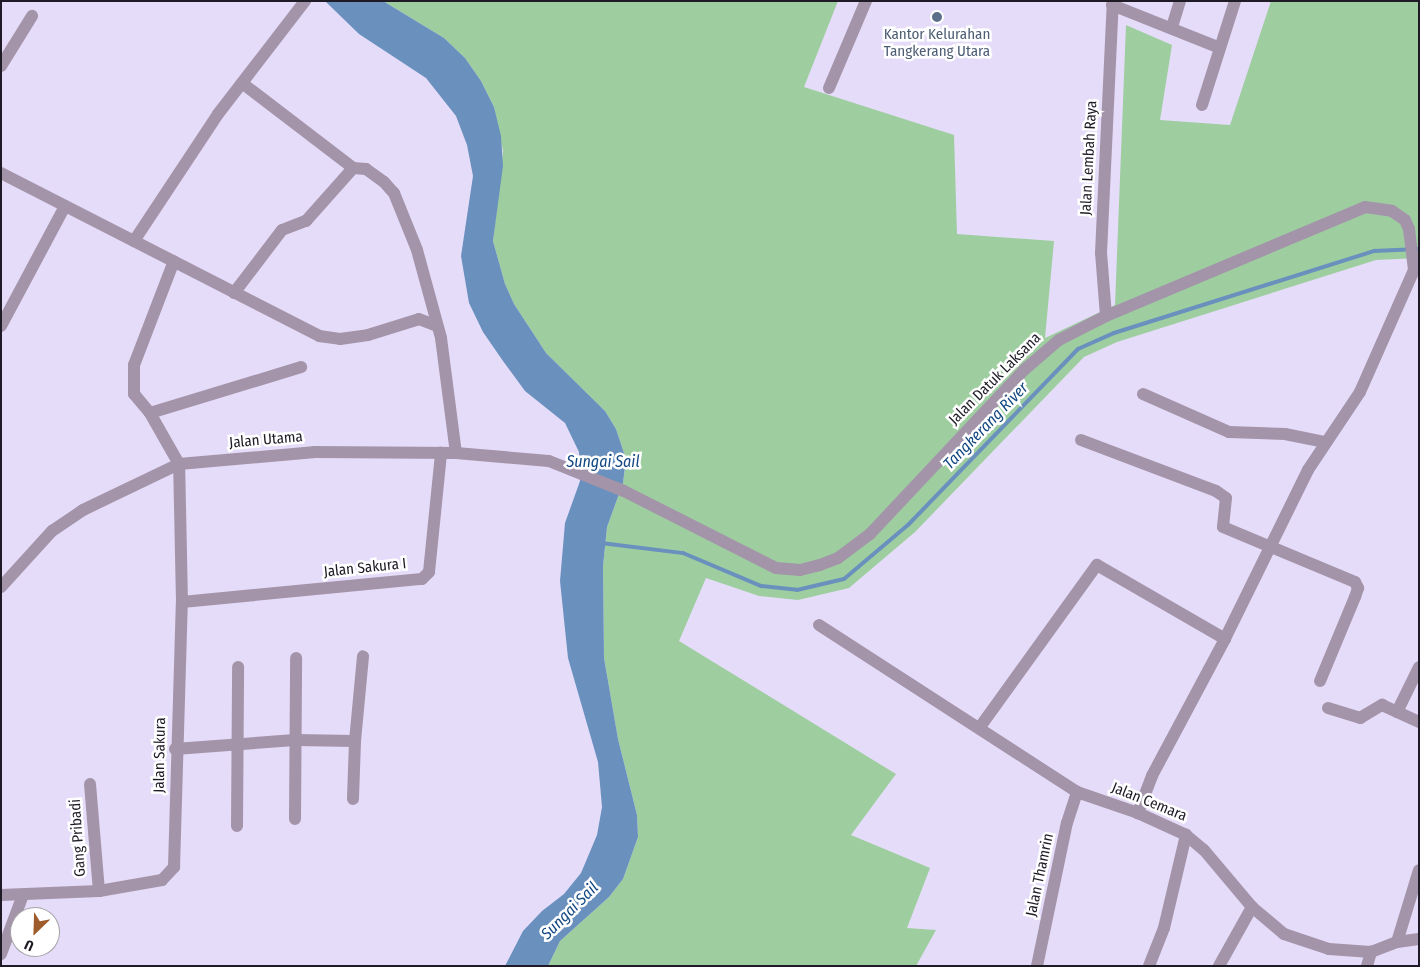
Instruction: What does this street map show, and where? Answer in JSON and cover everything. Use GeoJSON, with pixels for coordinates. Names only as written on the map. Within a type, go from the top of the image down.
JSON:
{"type":"FeatureCollection","features":[{"type":"Feature","properties":{"kind":"street"},"geometry":{"type":"LineString","coordinates":[[134,241],[242,83],[305,1]]}},
{"type":"Feature","properties":{"kind":"street"},"geometry":{"type":"LineString","coordinates":[[829,88],[866,1]]}},
{"type":"Feature","properties":{"kind":"street"},"geometry":{"type":"LineString","coordinates":[[1172,28],[1180,1]]}},
{"type":"Feature","properties":{"kind":"street"},"geometry":{"type":"LineString","coordinates":[[1202,106],[1235,1]]}},
{"type":"Feature","properties":{"kind":"street"},"geometry":{"type":"LineString","coordinates":[[1113,3],[1220,48]]}},
{"type":"Feature","properties":{"kind":"street","name":"Jalan Lembah Raya"},"geometry":{"type":"LineString","coordinates":[[1106,316],[1101,253],[1113,3]]}},
{"type":"Feature","properties":{"kind":"street"},"geometry":{"type":"LineString","coordinates":[[1,66],[32,16]]}},
{"type":"Feature","properties":{"kind":"street"},"geometry":{"type":"LineString","coordinates":[[242,83],[353,168],[366,169],[394,193],[417,250],[437,326],[450,385],[456,453]]}},
{"type":"Feature","properties":{"kind":"street"},"geometry":{"type":"LineString","coordinates":[[234,293],[282,230],[306,221],[353,168]]}},
{"type":"Feature","properties":{"kind":"street"},"geometry":{"type":"LineString","coordinates":[[1,173],[319,336],[340,339],[368,335],[419,319],[437,326]]}},
{"type":"Feature","properties":{"kind":"street"},"geometry":{"type":"LineString","coordinates":[[1,326],[65,206]]}},
{"type":"Feature","properties":{"kind":"street","name":"Jalan Datuk Laksana"},"geometry":{"type":"LineString","coordinates":[[574,469],[624,491],[776,568],[800,570],[820,565],[838,558],[870,534],[1010,384],[1059,340],[1106,316],[1365,207],[1392,211],[1405,220],[1413,234]]}},
{"type":"Feature","properties":{"kind":"street"},"geometry":{"type":"LineString","coordinates":[[1138,813],[1152,776],[1225,639],[1268,547],[1325,442],[1360,392],[1416,270],[1413,234]]}},
{"type":"Feature","properties":{"kind":"street"},"geometry":{"type":"LineString","coordinates":[[174,261],[134,365],[134,394],[150,413],[180,464]]}},
{"type":"Feature","properties":{"kind":"street"},"geometry":{"type":"LineString","coordinates":[[150,413],[301,367]]}},
{"type":"Feature","properties":{"kind":"street"},"geometry":{"type":"LineString","coordinates":[[1143,394],[1229,432],[1285,434],[1325,442]]}},
{"type":"Feature","properties":{"kind":"street"},"geometry":{"type":"LineString","coordinates":[[1081,440],[1216,491],[1226,498],[1223,527],[1355,582],[1358,588],[1320,681]]}},
{"type":"Feature","properties":{"kind":"street","name":"Jalan Utama"},"geometry":{"type":"LineString","coordinates":[[1,587],[52,531],[83,510],[180,464],[315,452],[456,453],[548,461],[574,469]]}},
{"type":"Feature","properties":{"kind":"street","name":"Jalan Sakura I"},"geometry":{"type":"LineString","coordinates":[[182,602],[422,579],[429,572],[441,453]]}},
{"type":"Feature","properties":{"kind":"street","name":"Jalan Sakura"},"geometry":{"type":"LineString","coordinates":[[1,895],[99,891],[162,880],[174,867],[175,749],[182,602],[180,464]]}},
{"type":"Feature","properties":{"kind":"street"},"geometry":{"type":"LineString","coordinates":[[980,727],[1097,565],[1225,639]]}},
{"type":"Feature","properties":{"kind":"street","name":"Jalan Cemara"},"geometry":{"type":"LineString","coordinates":[[819,625],[980,727],[1078,792],[1138,813],[1186,835],[1204,850],[1252,907],[1284,934],[1329,949],[1371,952],[1396,942],[1419,938]]}},
{"type":"Feature","properties":{"kind":"street"},"geometry":{"type":"LineString","coordinates":[[353,799],[355,741],[363,656]]}},
{"type":"Feature","properties":{"kind":"street"},"geometry":{"type":"LineString","coordinates":[[295,819],[296,658]]}},
{"type":"Feature","properties":{"kind":"street"},"geometry":{"type":"LineString","coordinates":[[237,826],[238,667]]}},
{"type":"Feature","properties":{"kind":"street"},"geometry":{"type":"LineString","coordinates":[[1397,712],[1419,668]]}},
{"type":"Feature","properties":{"kind":"street"},"geometry":{"type":"LineString","coordinates":[[1328,708],[1360,718],[1382,706],[1419,722]]}},
{"type":"Feature","properties":{"kind":"street"},"geometry":{"type":"LineString","coordinates":[[175,749],[295,740],[355,741]]}},
{"type":"Feature","properties":{"kind":"street","name":"Gang Pribadi"},"geometry":{"type":"LineString","coordinates":[[90,784],[99,891]]}},
{"type":"Feature","properties":{"kind":"street","name":"Jalan Thamrin"},"geometry":{"type":"LineString","coordinates":[[1037,966],[1067,823],[1078,792]]}},
{"type":"Feature","properties":{"kind":"street"},"geometry":{"type":"LineString","coordinates":[[1149,966],[1164,928],[1186,835]]}},
{"type":"Feature","properties":{"kind":"street"},"geometry":{"type":"LineString","coordinates":[[1396,942],[1419,870]]}},
{"type":"Feature","properties":{"kind":"street"},"geometry":{"type":"LineString","coordinates":[[1,954],[23,895]]}},
{"type":"Feature","properties":{"kind":"street"},"geometry":{"type":"LineString","coordinates":[[1219,966],[1252,907]]}},
{"type":"Feature","properties":{"kind":"street"},"geometry":{"type":"LineString","coordinates":[[1367,966],[1371,952]]}},
{"type":"Feature","properties":{"kind":"green space"},"geometry":{"type":"Polygon","coordinates":[[[383,1],[838,1],[804,87],[954,135],[957,234],[1054,241],[1045,338],[1115,305],[1126,25],[1172,45],[1160,120],[1230,125],[1271,1],[1419,1],[1419,258],[1376,260],[1117,342],[1084,357],[915,532],[849,588],[798,600],[759,596],[706,578],[679,641],[896,774],[851,835],[930,868],[907,928],[936,930],[916,966],[548,966],[560,941],[609,897],[623,879],[638,837],[637,815],[618,739],[604,658],[603,566],[607,527],[623,483],[626,459],[616,429],[605,411],[546,353],[514,304],[505,284],[493,241],[503,151],[494,107],[481,81],[465,58],[444,38],[383,1]]]}},
{"type":"Feature","properties":{"kind":"water","name":"Sungai Sail"},"geometry":{"type":"Polygon","coordinates":[[[325,1],[383,1],[444,38],[465,58],[481,81],[494,107],[501,136],[503,166],[493,241],[505,284],[514,304],[546,353],[605,411],[616,429],[626,459],[623,483],[607,527],[603,566],[604,658],[618,739],[637,815],[638,837],[623,879],[609,897],[560,941],[548,966],[505,966],[523,931],[542,911],[564,894],[581,873],[597,835],[602,807],[598,762],[568,658],[560,581],[565,523],[580,481],[579,452],[565,423],[525,391],[483,332],[469,303],[461,256],[473,176],[467,145],[456,116],[426,78],[359,34],[325,1]]]}},
{"type":"Feature","properties":{"kind":"waterway","name":"Tangkerang River"},"geometry":{"type":"LineString","coordinates":[[601,543],[683,553],[761,586],[797,590],[844,579],[908,525],[1078,349],[1114,333],[1374,251],[1419,249]]}},
{"type":"Feature","properties":{"kind":"place","name":"Kantor Kelurahan Tangkerang Utara"},"geometry":{"type":"Point","coordinates":[937,17]}}]}
